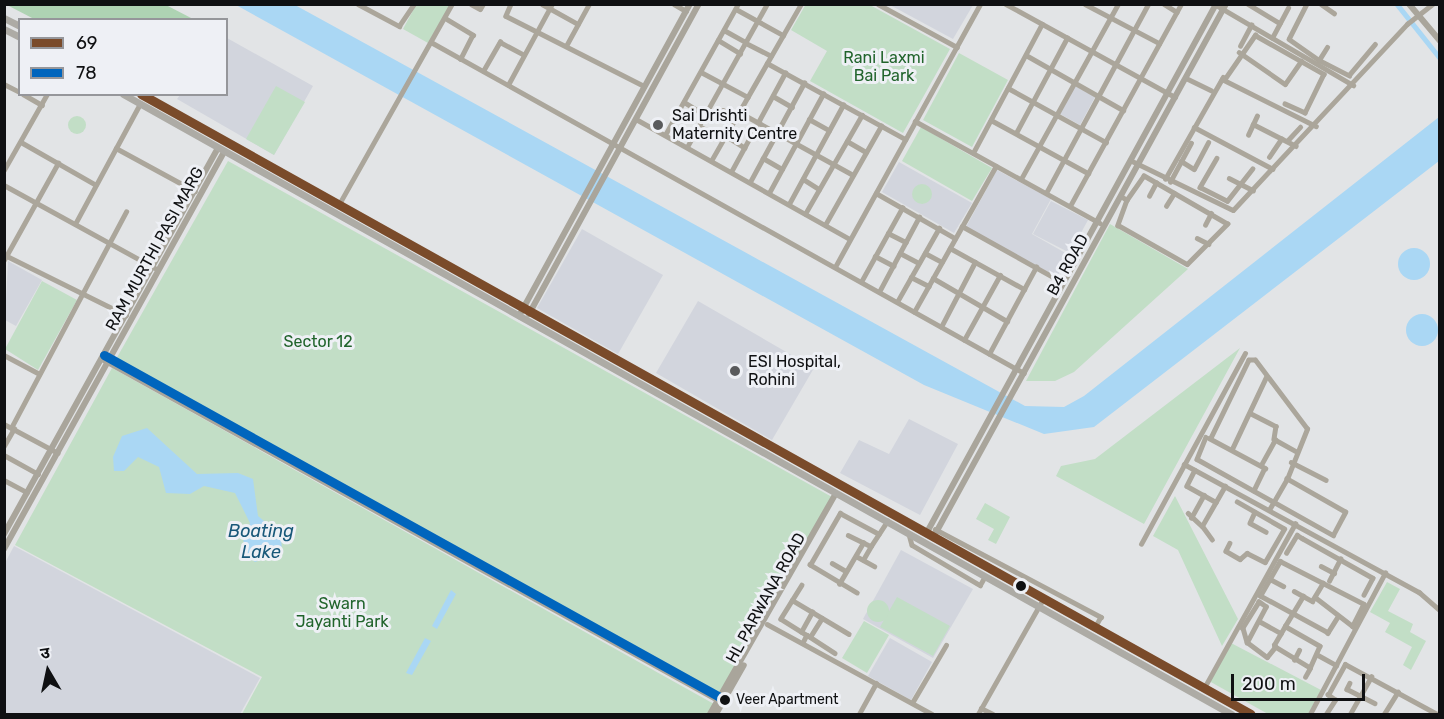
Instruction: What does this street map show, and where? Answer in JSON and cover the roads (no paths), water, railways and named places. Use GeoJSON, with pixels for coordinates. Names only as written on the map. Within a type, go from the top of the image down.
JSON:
{"type":"FeatureCollection","features":[{"type":"Feature","properties":{"kind":"main road"},"geometry":{"type":"LineString","coordinates":[[4,18],[18,25]]}},
{"type":"Feature","properties":{"kind":"main road"},"geometry":{"type":"LineString","coordinates":[[4,29],[18,36]]}},
{"type":"Feature","properties":{"kind":"main road"},"geometry":{"type":"LineString","coordinates":[[126,96],[288,187],[926,534],[1231,714]]}},
{"type":"Feature","properties":{"kind":"main road"},"geometry":{"type":"LineString","coordinates":[[145,96],[524,314]]}},
{"type":"Feature","properties":{"kind":"main road"},"geometry":{"type":"LineString","coordinates":[[288,187],[292,180]]}},
{"type":"Feature","properties":{"kind":"main road"},"geometry":{"type":"LineString","coordinates":[[794,464],[838,494],[909,534],[986,576],[1095,628],[1251,714]]}},
{"type":"Feature","properties":{"kind":"street"},"geometry":{"type":"LineString","coordinates":[[358,4],[399,26],[412,5]]}},
{"type":"Feature","properties":{"kind":"street"},"geometry":{"type":"LineString","coordinates":[[338,206],[452,4]]}},
{"type":"Feature","properties":{"kind":"street"},"geometry":{"type":"LineString","coordinates":[[471,4],[478,9],[483,4]]}},
{"type":"Feature","properties":{"kind":"street"},"geometry":{"type":"LineString","coordinates":[[511,4],[506,16],[644,86]]}},
{"type":"Feature","properties":{"kind":"street"},"geometry":{"type":"LineString","coordinates":[[542,4],[578,24]]}},
{"type":"Feature","properties":{"kind":"street"},"geometry":{"type":"LineString","coordinates":[[566,46],[589,4]]}},
{"type":"Feature","properties":{"kind":"street"},"geometry":{"type":"LineString","coordinates":[[524,314],[561,238],[688,8],[674,4]]}},
{"type":"Feature","properties":{"kind":"street"},"geometry":{"type":"LineString","coordinates":[[524,314],[581,219],[699,4]]}},
{"type":"Feature","properties":{"kind":"street"},"geometry":{"type":"LineString","coordinates":[[687,147],[767,4]]}},
{"type":"Feature","properties":{"kind":"street"},"geometry":{"type":"LineString","coordinates":[[711,161],[801,4]]}},
{"type":"Feature","properties":{"kind":"street"},"geometry":{"type":"LineString","coordinates":[[878,4],[957,47]]}},
{"type":"Feature","properties":{"kind":"street"},"geometry":{"type":"LineString","coordinates":[[835,267],[980,4]]}},
{"type":"Feature","properties":{"kind":"street"},"geometry":{"type":"LineString","coordinates":[[1085,4],[1160,43]]}},
{"type":"Feature","properties":{"kind":"street"},"geometry":{"type":"LineString","coordinates":[[1021,179],[1118,4]]}},
{"type":"Feature","properties":{"kind":"street"},"geometry":{"type":"LineString","coordinates":[[1046,193],[1148,4]]}},
{"type":"Feature","properties":{"kind":"street"},"geometry":{"type":"LineString","coordinates":[[1164,4],[1177,12]]}},
{"type":"Feature","properties":{"kind":"street"},"geometry":{"type":"LineString","coordinates":[[1070,207],[1181,4]]}},
{"type":"Feature","properties":{"kind":"street"},"geometry":{"type":"LineString","coordinates":[[1248,4],[1280,23]]}},
{"type":"Feature","properties":{"kind":"street"},"geometry":{"type":"LineString","coordinates":[[1285,104],[1305,113],[1325,77],[1301,56],[1289,38],[1307,4]]}},
{"type":"Feature","properties":{"kind":"street"},"geometry":{"type":"LineString","coordinates":[[1321,4],[1334,13]]}},
{"type":"Feature","properties":{"kind":"street"},"geometry":{"type":"LineString","coordinates":[[1409,4],[1440,41]]}},
{"type":"Feature","properties":{"kind":"street"},"geometry":{"type":"LineString","coordinates":[[1130,160],[1229,211],[1316,126],[1407,24],[1432,4]]}},
{"type":"Feature","properties":{"kind":"street"},"geometry":{"type":"LineString","coordinates":[[1007,5],[1175,97]]}},
{"type":"Feature","properties":{"kind":"street"},"geometry":{"type":"LineString","coordinates":[[1216,5],[1225,7],[1301,56],[1353,85]]}},
{"type":"Feature","properties":{"kind":"street","name":"B4 ROAD"},"geometry":{"type":"LineString","coordinates":[[926,534],[1062,282],[1216,5]]}},
{"type":"Feature","properties":{"kind":"street"},"geometry":{"type":"LineString","coordinates":[[508,85],[551,7]]}},
{"type":"Feature","properties":{"kind":"street"},"geometry":{"type":"LineString","coordinates":[[665,135],[737,7],[783,35]]}},
{"type":"Feature","properties":{"kind":"street","name":"B4 ROAD"},"geometry":{"type":"LineString","coordinates":[[933,538],[1225,7]]}},
{"type":"Feature","properties":{"kind":"street"},"geometry":{"type":"LineString","coordinates":[[1272,38],[1288,8]]}},
{"type":"Feature","properties":{"kind":"street"},"geometry":{"type":"LineString","coordinates":[[445,18],[473,35],[461,59]]}},
{"type":"Feature","properties":{"kind":"street"},"geometry":{"type":"LineString","coordinates":[[973,153],[1042,24]]}},
{"type":"Feature","properties":{"kind":"street"},"geometry":{"type":"LineString","coordinates":[[1223,80],[1251,25]]}},
{"type":"Feature","properties":{"kind":"street"},"geometry":{"type":"LineString","coordinates":[[724,30],[771,56]]}},
{"type":"Feature","properties":{"kind":"street"},"geometry":{"type":"LineString","coordinates":[[1168,180],[1194,127],[1239,52],[1254,34],[1301,56],[1319,60],[1349,75],[1375,44]]}},
{"type":"Feature","properties":{"kind":"street"},"geometry":{"type":"LineString","coordinates":[[1016,133],[1067,38]]}},
{"type":"Feature","properties":{"kind":"street"},"geometry":{"type":"LineString","coordinates":[[718,40],[740,53]]}},
{"type":"Feature","properties":{"kind":"street"},"geometry":{"type":"LineString","coordinates":[[431,42],[1024,373]]}},
{"type":"Feature","properties":{"kind":"street"},"geometry":{"type":"LineString","coordinates":[[483,71],[500,42],[524,55]]}},
{"type":"Feature","properties":{"kind":"street"},"geometry":{"type":"LineString","coordinates":[[1319,60],[1327,47]]}},
{"type":"Feature","properties":{"kind":"street"},"geometry":{"type":"LineString","coordinates":[[1239,52],[1285,84],[1301,56]]}},
{"type":"Feature","properties":{"kind":"street"},"geometry":{"type":"LineString","coordinates":[[1026,55],[1123,110]]}},
{"type":"Feature","properties":{"kind":"street"},"geometry":{"type":"LineString","coordinates":[[767,63],[906,140]]}},
{"type":"Feature","properties":{"kind":"street"},"geometry":{"type":"LineString","coordinates":[[701,72],[748,97]]}},
{"type":"Feature","properties":{"kind":"street"},"geometry":{"type":"LineString","coordinates":[[731,172],[785,73]]}},
{"type":"Feature","properties":{"kind":"street"},"geometry":{"type":"LineString","coordinates":[[1186,78],[1211,90]]}},
{"type":"Feature","properties":{"kind":"street"},"geometry":{"type":"LineString","coordinates":[[1223,80],[1316,126]]}},
{"type":"Feature","properties":{"kind":"street"},"geometry":{"type":"LineString","coordinates":[[750,182],[804,83]]}},
{"type":"Feature","properties":{"kind":"street"},"geometry":{"type":"LineString","coordinates":[[4,84],[18,91]]}},
{"type":"Feature","properties":{"kind":"street"},"geometry":{"type":"LineString","coordinates":[[1008,87],[1106,142]]}},
{"type":"Feature","properties":{"kind":"street"},"geometry":{"type":"LineString","coordinates":[[769,193],[823,94]]}},
{"type":"Feature","properties":{"kind":"street"},"geometry":{"type":"LineString","coordinates":[[26,96],[42,105]]}},
{"type":"Feature","properties":{"kind":"street"},"geometry":{"type":"LineString","coordinates":[[4,170],[46,96]]}},
{"type":"Feature","properties":{"kind":"street"},"geometry":{"type":"LineString","coordinates":[[773,96],[792,107]]}},
{"type":"Feature","properties":{"kind":"street"},"geometry":{"type":"LineString","coordinates":[[684,102],[705,115]]}},
{"type":"Feature","properties":{"kind":"street"},"geometry":{"type":"LineString","coordinates":[[75,224],[140,104]]}},
{"type":"Feature","properties":{"kind":"street"},"geometry":{"type":"LineString","coordinates":[[789,204],[843,105]]}},
{"type":"Feature","properties":{"kind":"street"},"geometry":{"type":"LineString","coordinates":[[723,110],[736,118]]}},
{"type":"Feature","properties":{"kind":"street"},"geometry":{"type":"LineString","coordinates":[[739,112],[853,175]]}},
{"type":"Feature","properties":{"kind":"street"},"geometry":{"type":"LineString","coordinates":[[805,214],[862,115]]}},
{"type":"Feature","properties":{"kind":"street"},"geometry":{"type":"LineString","coordinates":[[1248,135],[1257,116]]}},
{"type":"Feature","properties":{"kind":"street"},"geometry":{"type":"LineString","coordinates":[[636,118],[850,239]]}},
{"type":"Feature","properties":{"kind":"street"},"geometry":{"type":"LineString","coordinates":[[810,119],[829,130]]}},
{"type":"Feature","properties":{"kind":"street"},"geometry":{"type":"LineString","coordinates":[[991,120],[1088,173]]}},
{"type":"Feature","properties":{"kind":"street"},"geometry":{"type":"LineString","coordinates":[[915,121],[1104,225]]}},
{"type":"Feature","properties":{"kind":"street"},"geometry":{"type":"LineString","coordinates":[[1253,124],[1296,146]]}},
{"type":"Feature","properties":{"kind":"street"},"geometry":{"type":"LineString","coordinates":[[699,126],[745,148]]}},
{"type":"Feature","properties":{"kind":"street"},"geometry":{"type":"LineString","coordinates":[[825,225],[881,126]]}},
{"type":"Feature","properties":{"kind":"street"},"geometry":{"type":"LineString","coordinates":[[1194,127],[1274,169]]}},
{"type":"Feature","properties":{"kind":"street"},"geometry":{"type":"LineString","coordinates":[[1287,141],[1300,127]]}},
{"type":"Feature","properties":{"kind":"street"},"geometry":{"type":"LineString","coordinates":[[1269,157],[1281,139]]}},
{"type":"Feature","properties":{"kind":"street"},"geometry":{"type":"LineString","coordinates":[[847,141],[866,152]]}},
{"type":"Feature","properties":{"kind":"street"},"geometry":{"type":"LineString","coordinates":[[21,142],[96,185]]}},
{"type":"Feature","properties":{"kind":"street"},"geometry":{"type":"LineString","coordinates":[[1168,180],[1191,143]]}},
{"type":"Feature","properties":{"kind":"street"},"geometry":{"type":"LineString","coordinates":[[1181,161],[1194,169],[1208,143]]}},
{"type":"Feature","properties":{"kind":"street"},"geometry":{"type":"LineString","coordinates":[[116,148],[195,191]]}},
{"type":"Feature","properties":{"kind":"street","name":"RAM MURTHI PASI MARG"},"geometry":{"type":"LineString","coordinates":[[106,359],[126,315],[156,269],[195,191],[221,150]]}},
{"type":"Feature","properties":{"kind":"street","name":"RAM MURTHI PASI MARG"},"geometry":{"type":"LineString","coordinates":[[7,531],[55,451],[221,150]]}},
{"type":"Feature","properties":{"kind":"street"},"geometry":{"type":"LineString","coordinates":[[763,158],[782,169]]}},
{"type":"Feature","properties":{"kind":"street"},"geometry":{"type":"LineString","coordinates":[[1217,158],[1200,187],[1229,201],[1252,169]]}},
{"type":"Feature","properties":{"kind":"street"},"geometry":{"type":"LineString","coordinates":[[58,164],[6,258],[126,315]]}},
{"type":"Feature","properties":{"kind":"street"},"geometry":{"type":"LineString","coordinates":[[914,312],[996,166]]}},
{"type":"Feature","properties":{"kind":"street"},"geometry":{"type":"LineString","coordinates":[[1142,176],[1156,183],[1227,222],[1209,244],[1187,264],[1118,225],[1128,200],[1142,176]]}},
{"type":"Feature","properties":{"kind":"street"},"geometry":{"type":"LineString","coordinates":[[1229,178],[1253,190]]}},
{"type":"Feature","properties":{"kind":"street"},"geometry":{"type":"LineString","coordinates":[[802,179],[819,189]]}},
{"type":"Feature","properties":{"kind":"street"},"geometry":{"type":"LineString","coordinates":[[1149,196],[1156,183]]}},
{"type":"Feature","properties":{"kind":"street"},"geometry":{"type":"LineString","coordinates":[[4,185],[156,269]]}},
{"type":"Feature","properties":{"kind":"street"},"geometry":{"type":"LineString","coordinates":[[876,192],[955,238]]}},
{"type":"Feature","properties":{"kind":"street"},"geometry":{"type":"LineString","coordinates":[[1166,206],[1174,192]]}},
{"type":"Feature","properties":{"kind":"street"},"geometry":{"type":"LineString","coordinates":[[1121,196],[1128,200]]}},
{"type":"Feature","properties":{"kind":"street"},"geometry":{"type":"LineString","coordinates":[[1193,203],[1197,196]]}},
{"type":"Feature","properties":{"kind":"street"},"geometry":{"type":"LineString","coordinates":[[861,282],[902,208]]}},
{"type":"Feature","properties":{"kind":"street"},"geometry":{"type":"LineString","coordinates":[[4,446],[39,374],[126,212]]}},
{"type":"Feature","properties":{"kind":"street"},"geometry":{"type":"LineString","coordinates":[[1205,225],[1211,213]]}},
{"type":"Feature","properties":{"kind":"street"},"geometry":{"type":"LineString","coordinates":[[879,292],[919,217]]}},
{"type":"Feature","properties":{"kind":"street"},"geometry":{"type":"LineString","coordinates":[[962,226],[1062,282]]}},
{"type":"Feature","properties":{"kind":"street"},"geometry":{"type":"LineString","coordinates":[[897,303],[939,228]]}},
{"type":"Feature","properties":{"kind":"street"},"geometry":{"type":"LineString","coordinates":[[888,232],[906,242]]}},
{"type":"Feature","properties":{"kind":"street"},"geometry":{"type":"LineString","coordinates":[[561,238],[568,242]]}},
{"type":"Feature","properties":{"kind":"street"},"geometry":{"type":"LineString","coordinates":[[1197,238],[1209,244]]}},
{"type":"Feature","properties":{"kind":"street"},"geometry":{"type":"LineString","coordinates":[[950,248],[1024,289]]}},
{"type":"Feature","properties":{"kind":"street"},"geometry":{"type":"LineString","coordinates":[[925,253],[942,262]]}},
{"type":"Feature","properties":{"kind":"street"},"geometry":{"type":"LineString","coordinates":[[900,254],[919,263]]}},
{"type":"Feature","properties":{"kind":"street"},"geometry":{"type":"LineString","coordinates":[[875,256],[894,266]]}},
{"type":"Feature","properties":{"kind":"street"},"geometry":{"type":"LineString","coordinates":[[940,327],[975,262]]}},
{"type":"Feature","properties":{"kind":"street"},"geometry":{"type":"LineString","coordinates":[[989,354],[1036,267]]}},
{"type":"Feature","properties":{"kind":"street"},"geometry":{"type":"LineString","coordinates":[[964,340],[1000,275]]}},
{"type":"Feature","properties":{"kind":"street"},"geometry":{"type":"LineString","coordinates":[[911,277],[928,286]]}},
{"type":"Feature","properties":{"kind":"street"},"geometry":{"type":"LineString","coordinates":[[933,278],[1007,321]]}},
{"type":"Feature","properties":{"kind":"street"},"geometry":{"type":"LineString","coordinates":[[1245,353],[1197,459],[1333,535]]}},
{"type":"Feature","properties":{"kind":"street"},"geometry":{"type":"LineString","coordinates":[[4,355],[39,374]]}},
{"type":"Feature","properties":{"kind":"street"},"geometry":{"type":"LineString","coordinates":[[106,359],[721,700]]}},
{"type":"Feature","properties":{"kind":"street"},"geometry":{"type":"LineString","coordinates":[[1141,544],[1184,464],[1206,437],[1249,360],[1255,360],[1307,429],[1291,462],[1287,479],[1269,510]]}},
{"type":"Feature","properties":{"kind":"street"},"geometry":{"type":"LineString","coordinates":[[1232,449],[1251,413],[1266,377]]}},
{"type":"Feature","properties":{"kind":"street"},"geometry":{"type":"LineString","coordinates":[[1251,413],[1276,426],[1275,440],[1261,465]]}},
{"type":"Feature","properties":{"kind":"street"},"geometry":{"type":"LineString","coordinates":[[4,424],[55,451]]}},
{"type":"Feature","properties":{"kind":"street"},"geometry":{"type":"LineString","coordinates":[[1206,437],[1261,465],[1266,471],[1254,491]]}},
{"type":"Feature","properties":{"kind":"street"},"geometry":{"type":"LineString","coordinates":[[1275,440],[1296,451]]}},
{"type":"Feature","properties":{"kind":"street","name":"RAM MURTHI PASI MARG"},"geometry":{"type":"LineString","coordinates":[[4,549],[7,531],[27,492],[55,451]]}},
{"type":"Feature","properties":{"kind":"street"},"geometry":{"type":"LineString","coordinates":[[4,455],[38,474]]}},
{"type":"Feature","properties":{"kind":"street"},"geometry":{"type":"LineString","coordinates":[[1291,462],[1326,480]]}},
{"type":"Feature","properties":{"kind":"street"},"geometry":{"type":"LineString","coordinates":[[1184,464],[1385,573],[1440,610]]}},
{"type":"Feature","properties":{"kind":"street"},"geometry":{"type":"LineString","coordinates":[[1195,470],[1187,484],[1216,502]]}},
{"type":"Feature","properties":{"kind":"street"},"geometry":{"type":"LineString","coordinates":[[1287,479],[1345,512],[1328,542]]}},
{"type":"Feature","properties":{"kind":"street"},"geometry":{"type":"LineString","coordinates":[[4,480],[27,492]]}},
{"type":"Feature","properties":{"kind":"street"},"geometry":{"type":"LineString","coordinates":[[1202,526],[1225,486]]}},
{"type":"Feature","properties":{"kind":"street"},"geometry":{"type":"LineString","coordinates":[[710,714],[721,700],[838,494]]}},
{"type":"Feature","properties":{"kind":"street","name":"HL PARWANA ROAD"},"geometry":{"type":"LineString","coordinates":[[716,714],[721,700],[767,624],[838,494]]}},
{"type":"Feature","properties":{"kind":"street"},"geometry":{"type":"LineString","coordinates":[[1204,495],[1190,516],[1202,526],[1212,540]]}},
{"type":"Feature","properties":{"kind":"street"},"geometry":{"type":"LineString","coordinates":[[1230,543],[1226,551],[1240,559],[1247,553],[1265,562],[1281,535],[1283,526],[1237,502]]}},
{"type":"Feature","properties":{"kind":"street"},"geometry":{"type":"LineString","coordinates":[[1255,512],[1250,523],[1266,532]]}},
{"type":"Feature","properties":{"kind":"street"},"geometry":{"type":"LineString","coordinates":[[857,593],[810,568],[840,513],[879,534]]}},
{"type":"Feature","properties":{"kind":"street"},"geometry":{"type":"LineString","coordinates":[[863,560],[887,521]]}},
{"type":"Feature","properties":{"kind":"street"},"geometry":{"type":"LineString","coordinates":[[1204,688],[1295,524]]}},
{"type":"Feature","properties":{"kind":"street"},"geometry":{"type":"LineString","coordinates":[[930,526],[1101,617],[1095,628]]}},
{"type":"Feature","properties":{"kind":"street"},"geometry":{"type":"LineString","coordinates":[[1302,537],[1305,530]]}},
{"type":"Feature","properties":{"kind":"street"},"geometry":{"type":"LineString","coordinates":[[848,535],[871,546]]}},
{"type":"Feature","properties":{"kind":"street"},"geometry":{"type":"LineString","coordinates":[[1281,535],[1287,538]]}},
{"type":"Feature","properties":{"kind":"street"},"geometry":{"type":"LineString","coordinates":[[1286,554],[1297,535],[1302,537],[1373,579],[1364,595]]}},
{"type":"Feature","properties":{"kind":"street"},"geometry":{"type":"LineString","coordinates":[[839,584],[863,543]]}},
{"type":"Feature","properties":{"kind":"street"},"geometry":{"type":"LineString","coordinates":[[856,556],[874,566]]}},
{"type":"Feature","properties":{"kind":"street"},"geometry":{"type":"LineString","coordinates":[[1294,591],[1312,601],[1334,573],[1340,559]]}},
{"type":"Feature","properties":{"kind":"street"},"geometry":{"type":"LineString","coordinates":[[1310,714],[1364,604],[1326,582],[1280,561],[1260,596],[1328,633],[1338,616]]}},
{"type":"Feature","properties":{"kind":"street"},"geometry":{"type":"LineString","coordinates":[[832,563],[846,571]]}},
{"type":"Feature","properties":{"kind":"street"},"geometry":{"type":"LineString","coordinates":[[1321,566],[1334,573]]}},
{"type":"Feature","properties":{"kind":"street"},"geometry":{"type":"LineString","coordinates":[[1354,627],[1385,573]]}},
{"type":"Feature","properties":{"kind":"street"},"geometry":{"type":"LineString","coordinates":[[1270,579],[1283,586]]}},
{"type":"Feature","properties":{"kind":"street"},"geometry":{"type":"LineString","coordinates":[[802,585],[781,619],[835,653]]}},
{"type":"Feature","properties":{"kind":"street"},"geometry":{"type":"LineString","coordinates":[[978,714],[1043,602],[1054,590]]}},
{"type":"Feature","properties":{"kind":"street"},"geometry":{"type":"LineString","coordinates":[[1247,642],[1266,607],[1259,602],[1243,628],[1247,642],[1267,657],[1275,647],[1303,596]]}},
{"type":"Feature","properties":{"kind":"street"},"geometry":{"type":"LineString","coordinates":[[1315,597],[1333,607],[1338,616],[1354,627]]}},
{"type":"Feature","properties":{"kind":"street"},"geometry":{"type":"LineString","coordinates":[[792,600],[849,634]]}},
{"type":"Feature","properties":{"kind":"street"},"geometry":{"type":"LineString","coordinates":[[801,632],[812,612]]}},
{"type":"Feature","properties":{"kind":"street"},"geometry":{"type":"LineString","coordinates":[[803,643],[822,618]]}},
{"type":"Feature","properties":{"kind":"street"},"geometry":{"type":"LineString","coordinates":[[1259,621],[1281,633]]}},
{"type":"Feature","properties":{"kind":"street"},"geometry":{"type":"LineString","coordinates":[[767,624],[933,714]]}},
{"type":"Feature","properties":{"kind":"street"},"geometry":{"type":"LineString","coordinates":[[1285,626],[1319,645],[1317,655],[1305,677]]}},
{"type":"Feature","properties":{"kind":"street"},"geometry":{"type":"LineString","coordinates":[[912,703],[946,645]]}},
{"type":"Feature","properties":{"kind":"street"},"geometry":{"type":"LineString","coordinates":[[1275,647],[1310,668]]}},
{"type":"Feature","properties":{"kind":"street"},"geometry":{"type":"LineString","coordinates":[[1294,660],[1299,650]]}},
{"type":"Feature","properties":{"kind":"street"},"geometry":{"type":"LineString","coordinates":[[1317,655],[1336,665]]}},
{"type":"Feature","properties":{"kind":"street"},"geometry":{"type":"LineString","coordinates":[[1326,714],[1335,700],[1328,695],[1343,665],[1371,677],[1437,714]]}},
{"type":"Feature","properties":{"kind":"street"},"geometry":{"type":"LineString","coordinates":[[1358,714],[1351,713],[1371,677]]}},
{"type":"Feature","properties":{"kind":"street"},"geometry":{"type":"LineString","coordinates":[[1350,682],[1347,689],[1375,703]]}},
{"type":"Feature","properties":{"kind":"street"},"geometry":{"type":"LineString","coordinates":[[859,714],[876,683]]}},
{"type":"Feature","properties":{"kind":"street"},"geometry":{"type":"LineString","coordinates":[[1384,714],[1398,692]]}},
{"type":"Feature","properties":{"kind":"street"},"geometry":{"type":"LineString","coordinates":[[981,708],[993,714]]}},
{"type":"Feature","properties":{"kind":"street"},"geometry":{"type":"LineString","coordinates":[[1419,714],[1423,708]]}},
{"type":"Feature","properties":{"kind":"water"},"geometry":{"type":"Polygon","coordinates":[[[236,5],[295,5],[1025,406],[1064,407],[1084,396],[1439,117],[1439,161],[1094,427],[1044,434],[924,385],[236,5]]]}},
{"type":"Feature","properties":{"kind":"water"},"geometry":{"type":"Polygon","coordinates":[[[1414,248],[1426,252],[1430,264],[1426,276],[1414,280],[1402,276],[1398,264],[1402,252],[1414,248]]]}},
{"type":"Feature","properties":{"kind":"water"},"geometry":{"type":"Polygon","coordinates":[[[1422,314],[1434,318],[1438,330],[1434,342],[1422,346],[1410,342],[1406,330],[1410,318],[1422,314]]]}},
{"type":"Feature","properties":{"kind":"water","name":"Boating Lake"},"geometry":{"type":"Polygon","coordinates":[[[147,428],[197,474],[238,473],[253,479],[258,516],[281,535],[282,553],[255,562],[247,556],[243,539],[250,523],[235,493],[204,486],[190,494],[166,493],[159,467],[138,457],[124,471],[114,471],[113,457],[122,436],[147,428]]]}},
{"type":"Feature","properties":{"kind":"water"},"geometry":{"type":"Polygon","coordinates":[[[451,590],[456,594],[437,629],[432,626],[451,590]]]}},
{"type":"Feature","properties":{"kind":"water"},"geometry":{"type":"Polygon","coordinates":[[[425,638],[431,641],[412,675],[406,673],[425,638]]]}},
{"type":"Feature","properties":{"kind":"waterway"},"geometry":{"type":"LineString","coordinates":[[1397,4],[1440,58]]}},
{"type":"Feature","properties":{"kind":"place","name":"Sai Drishti Maternity Centre"},"geometry":{"type":"Point","coordinates":[658,125]}},
{"type":"Feature","properties":{"kind":"place","name":"ESI Hospital, Rohini"},"geometry":{"type":"Point","coordinates":[735,371]}},
{"type":"Feature","properties":{"kind":"place","name":"Veer Apartment"},"geometry":{"type":"Point","coordinates":[725,700]}},
{"type":"Feature","properties":{"kind":"park label","name":"Rani Laxmi Bai Park"},"geometry":{"type":"Point","coordinates":[884,67]}},
{"type":"Feature","properties":{"kind":"park label","name":"Sector 12"},"geometry":{"type":"Point","coordinates":[318,342]}},
{"type":"Feature","properties":{"kind":"park label","name":"Swarn Jayanti Park"},"geometry":{"type":"Point","coordinates":[342,613]}}]}
